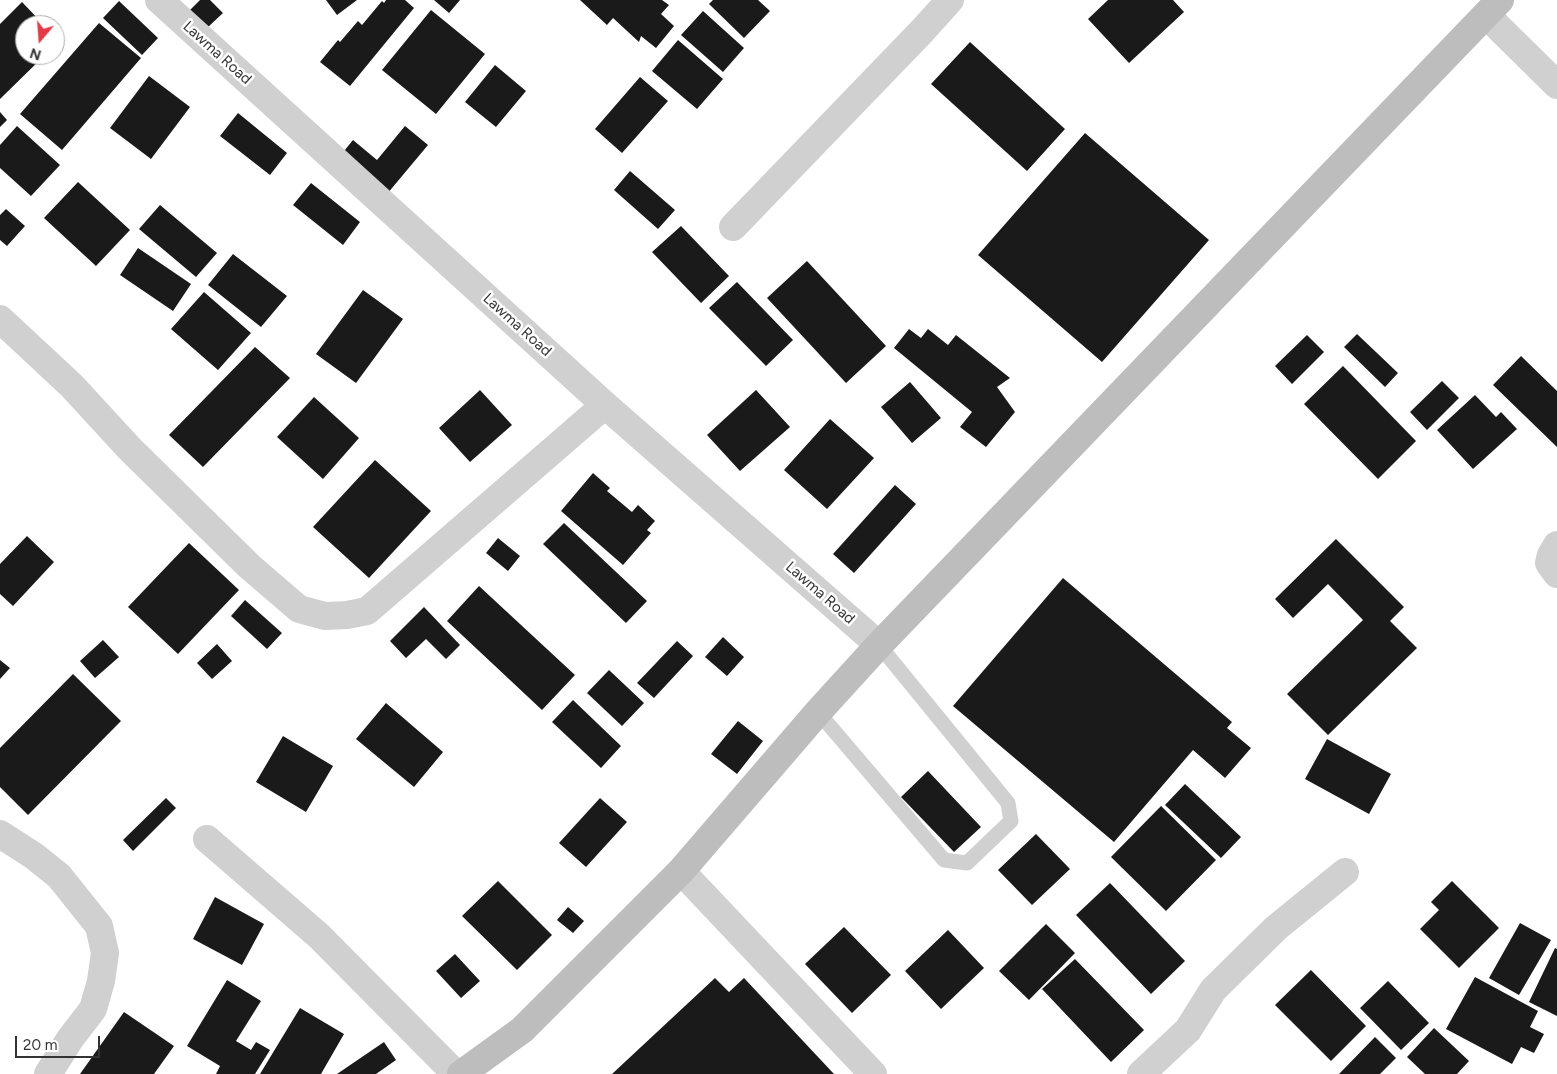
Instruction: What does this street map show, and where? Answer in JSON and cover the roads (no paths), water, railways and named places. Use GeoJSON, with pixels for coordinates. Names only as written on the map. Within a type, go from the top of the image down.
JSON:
{"type":"FeatureCollection","features":[{"type":"Feature","properties":{"kind":"main road"},"geometry":{"type":"LineString","coordinates":[[461,1074],[522,1030],[681,871],[818,712],[879,645],[1493,7]]}},
{"type":"Feature","properties":{"kind":"street","name":"Lawma Road"},"geometry":{"type":"LineString","coordinates":[[159,0],[605,405],[879,645]]}},
{"type":"Feature","properties":{"kind":"street"},"geometry":{"type":"LineString","coordinates":[[732,228],[950,0]]}},
{"type":"Feature","properties":{"kind":"street"},"geometry":{"type":"LineString","coordinates":[[1493,7],[1557,85]]}},
{"type":"Feature","properties":{"kind":"street"},"geometry":{"type":"LineString","coordinates":[[0,319],[72,386],[129,448],[249,566],[299,609],[325,616],[347,615],[367,611],[605,405]]}},
{"type":"Feature","properties":{"kind":"street"},"geometry":{"type":"LineString","coordinates":[[1557,545],[1551,555],[1550,562],[1557,574]]}},
{"type":"Feature","properties":{"kind":"street"},"geometry":{"type":"LineString","coordinates":[[0,834],[34,856],[59,876],[99,926],[105,953],[101,981],[93,1009],[70,1039],[48,1074]]}},
{"type":"Feature","properties":{"kind":"street"},"geometry":{"type":"LineString","coordinates":[[207,839],[319,936],[456,1074]]}},
{"type":"Feature","properties":{"kind":"street"},"geometry":{"type":"LineString","coordinates":[[681,871],[873,1074]]}},
{"type":"Feature","properties":{"kind":"street"},"geometry":{"type":"LineString","coordinates":[[1141,1074],[1188,1030],[1213,990],[1276,928],[1345,872]]}},
{"type":"Feature","properties":{"kind":"lane"},"geometry":{"type":"LineString","coordinates":[[818,712],[944,860],[967,863],[1010,821],[1008,803],[879,645]]}}]}
